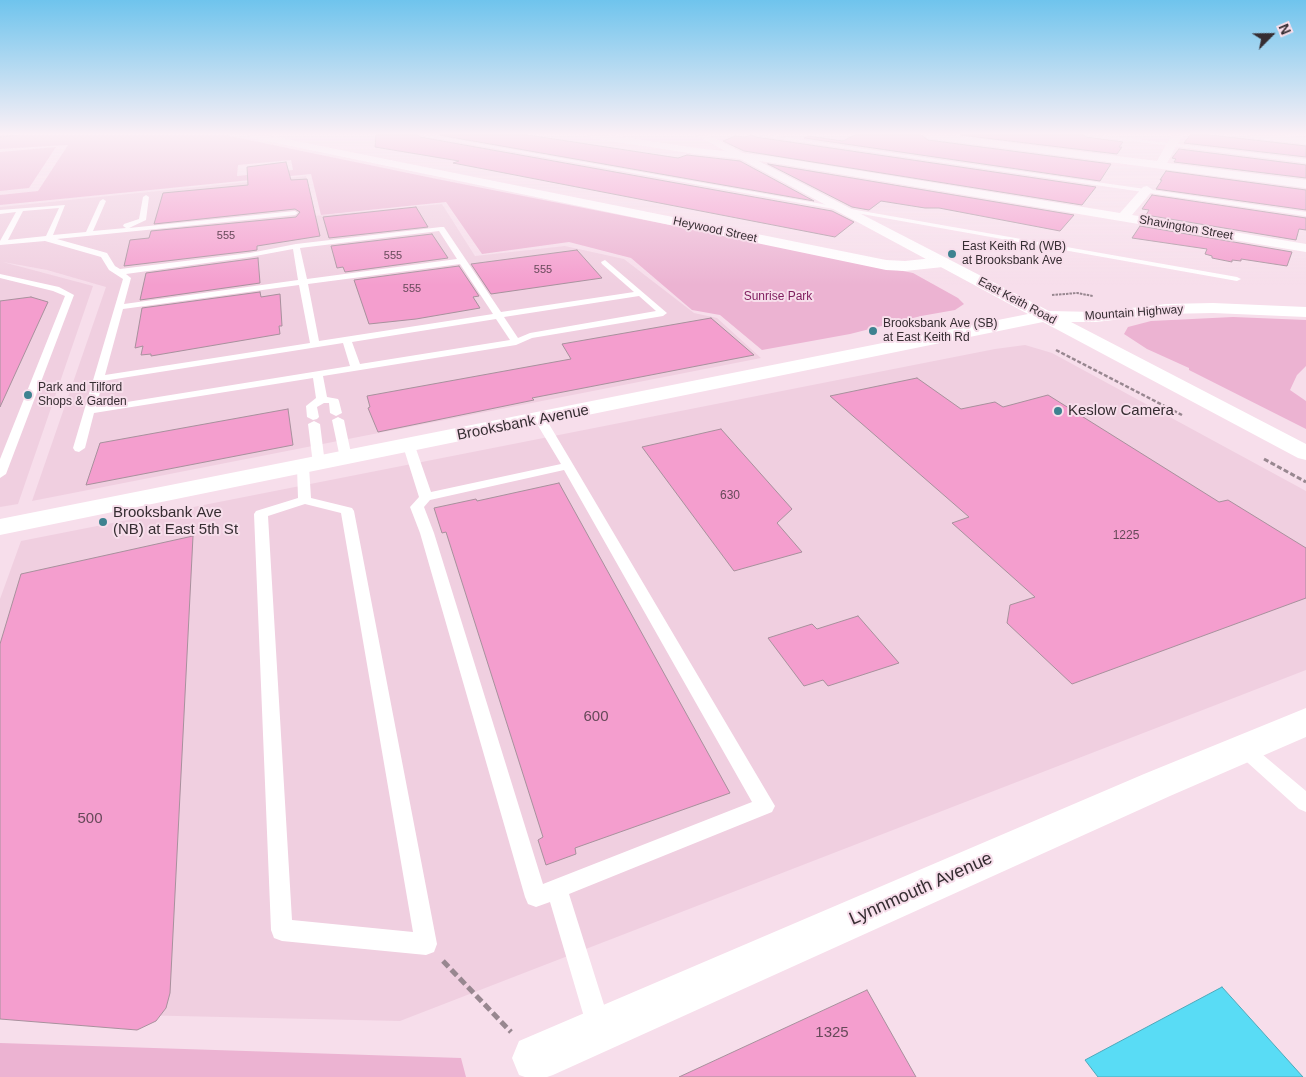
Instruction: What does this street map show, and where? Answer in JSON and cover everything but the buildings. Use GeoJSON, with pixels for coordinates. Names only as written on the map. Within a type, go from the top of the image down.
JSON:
{"type":"FeatureCollection","features":[{"type":"Feature","properties":{"kind":"main road","name":"East Keith Road"},"geometry":{"type":"LineString","coordinates":[[796,185],[1306,453]]}},
{"type":"Feature","properties":{"kind":"main road","name":"Mountain Highway"},"geometry":{"type":"LineString","coordinates":[[1046,316],[1071,304],[1176,294],[1239,294],[1306,298]]}},
{"type":"Feature","properties":{"kind":"main road","name":"Mountain Highway"},"geometry":{"type":"LineString","coordinates":[[1046,316],[1096,317],[1166,310],[1213,308],[1306,312]]}},
{"type":"Feature","properties":{"kind":"main road","name":"Brooksbank Avenue"},"geometry":{"type":"LineString","coordinates":[[0,527],[410,446],[1046,316]]}},
{"type":"Feature","properties":{"kind":"street","name":"Heywood Street"},"geometry":{"type":"LineString","coordinates":[[498,185],[886,265],[905,266],[943,262]]}},
{"type":"Feature","properties":{"kind":"street","name":"Shavington Street"},"geometry":{"type":"LineString","coordinates":[[924,185],[1306,248]]}},
{"type":"Feature","properties":{"kind":"street"},"geometry":{"type":"LineString","coordinates":[[1124,217],[1147,190]]}},
{"type":"Feature","properties":{"kind":"street","name":"Lynnmouth Avenue"},"geometry":{"type":"LineString","coordinates":[[536,1058],[1306,722]]}},
{"type":"Feature","properties":{"kind":"lane"},"geometry":{"type":"LineString","coordinates":[[705,185],[1237,279]]}},
{"type":"Feature","properties":{"kind":"lane"},"geometry":{"type":"LineString","coordinates":[[1114,185],[1306,214]]}},
{"type":"Feature","properties":{"kind":"lane"},"geometry":{"type":"LineString","coordinates":[[118,232],[128,225],[142,220],[146,197]]}},
{"type":"Feature","properties":{"kind":"lane"},"geometry":{"type":"LineString","coordinates":[[88,235],[103,201]]}},
{"type":"Feature","properties":{"kind":"lane"},"geometry":{"type":"LineString","coordinates":[[0,212],[63,206],[48,239]]}},
{"type":"Feature","properties":{"kind":"lane"},"geometry":{"type":"LineString","coordinates":[[2,243],[9,232],[11,221],[21,209]]}},
{"type":"Feature","properties":{"kind":"lane"},"geometry":{"type":"LineString","coordinates":[[2,243],[295,213]]}},
{"type":"Feature","properties":{"kind":"lane"},"geometry":{"type":"LineString","coordinates":[[119,272],[250,255],[296,246],[441,229],[516,342]]}},
{"type":"Feature","properties":{"kind":"lane"},"geometry":{"type":"LineString","coordinates":[[0,233],[9,232]]}},
{"type":"Feature","properties":{"kind":"lane"},"geometry":{"type":"LineString","coordinates":[[48,239],[104,255],[112,268],[127,278],[79,448]]}},
{"type":"Feature","properties":{"kind":"lane"},"geometry":{"type":"LineString","coordinates":[[296,246],[315,345]]}},
{"type":"Feature","properties":{"kind":"lane"},"geometry":{"type":"LineString","coordinates":[[118,307],[462,261]]}},
{"type":"Feature","properties":{"kind":"lane"},"geometry":{"type":"LineString","coordinates":[[89,411],[516,342],[530,336],[663,313],[605,262]]}},
{"type":"Feature","properties":{"kind":"lane"},"geometry":{"type":"LineString","coordinates":[[0,276],[56,289],[70,295],[0,474]]}},
{"type":"Feature","properties":{"kind":"lane"},"geometry":{"type":"LineString","coordinates":[[98,379],[641,293]]}},
{"type":"Feature","properties":{"kind":"lane"},"geometry":{"type":"LineString","coordinates":[[347,340],[356,368]]}},
{"type":"Feature","properties":{"kind":"lane"},"geometry":{"type":"LineString","coordinates":[[317,374],[322,399]]}},
{"type":"Feature","properties":{"kind":"lane"},"geometry":{"type":"LineString","coordinates":[[305,500],[311,465],[313,421],[311,406],[322,399],[334,401],[346,458]]}},
{"type":"Feature","properties":{"kind":"lane"},"geometry":{"type":"LineString","coordinates":[[540,419],[568,466],[765,806],[536,897],[427,533],[417,507],[426,497],[568,466]]}},
{"type":"Feature","properties":{"kind":"lane"},"geometry":{"type":"LineString","coordinates":[[410,446],[426,497]]}},
{"type":"Feature","properties":{"kind":"lane"},"geometry":{"type":"LineString","coordinates":[[305,500],[347,511],[426,944],[282,930],[261,514],[305,500]]}},
{"type":"Feature","properties":{"kind":"lane"},"geometry":{"type":"LineString","coordinates":[[1244,749],[1306,803]]}},
{"type":"Feature","properties":{"kind":"lane"},"geometry":{"type":"LineString","coordinates":[[557,889],[600,1030]]}},
{"type":"Feature","properties":{"kind":"path"},"geometry":{"type":"LineString","coordinates":[[1052,295],[1077,292],[1108,299]]}},
{"type":"Feature","properties":{"kind":"path"},"geometry":{"type":"LineString","coordinates":[[1056,350],[1184,416]]}},
{"type":"Feature","properties":{"kind":"path"},"geometry":{"type":"LineString","coordinates":[[1256,454],[1306,482]]}},
{"type":"Feature","properties":{"kind":"path"},"geometry":{"type":"LineString","coordinates":[[426,944],[536,1058]]}},
{"type":"Feature","properties":{"kind":"shaded area"},"geometry":{"type":"Polygon","coordinates":[[[215,185],[308,185],[313,216],[442,204],[475,256],[565,246],[624,259],[694,313],[717,318],[761,358],[32,501],[106,287],[47,270],[3,262],[93,286],[18,504],[0,507],[0,207],[215,185]]]}},
{"type":"Feature","properties":{"kind":"shaded area"},"geometry":{"type":"Polygon","coordinates":[[[1025,345],[1052,353],[1306,491],[1306,670],[400,1021],[0,1012],[0,599],[21,541],[995,349],[1025,345]]]}},
{"type":"Feature","properties":{"kind":"green space"},"geometry":{"type":"Polygon","coordinates":[[[0,185],[31,185],[29,188],[0,191],[0,185]]]}},
{"type":"Feature","properties":{"kind":"green space","name":"Sunrise Park"},"geometry":{"type":"Polygon","coordinates":[[[42,185],[198,185],[0,205],[0,195],[38,191],[42,185]]]}},
{"type":"Feature","properties":{"kind":"green space","name":"Sunrise Park"},"geometry":{"type":"Polygon","coordinates":[[[314,185],[469,185],[913,273],[958,298],[964,304],[955,310],[921,316],[850,334],[762,350],[720,315],[692,310],[631,258],[569,242],[482,254],[446,202],[321,215],[314,185]]]}},
{"type":"Feature","properties":{"kind":"green space"},"geometry":{"type":"Polygon","coordinates":[[[1233,317],[1306,320],[1306,366],[1297,375],[1290,390],[1306,401],[1306,429],[1189,370],[1189,368],[1147,349],[1124,334],[1128,327],[1151,321],[1233,317]]]}},
{"type":"Feature","properties":{"kind":"green space"},"geometry":{"type":"Polygon","coordinates":[[[0,1043],[461,1058],[466,1077],[0,1077],[0,1043]]]}},
{"type":"Feature","properties":{"kind":"water"},"geometry":{"type":"Polygon","coordinates":[[[1222,987],[1303,1077],[1098,1077],[1085,1060],[1222,987]]]}},
{"type":"Feature","properties":{"kind":"place","name":"East Keith Rd (WB) at Brooksbank Ave"},"geometry":{"type":"Point","coordinates":[952,254]}},
{"type":"Feature","properties":{"kind":"place","name":"Brooksbank Ave (SB) at East Keith Rd"},"geometry":{"type":"Point","coordinates":[873,331]}},
{"type":"Feature","properties":{"kind":"place","name":"Park and Tilford Shops & Garden"},"geometry":{"type":"Point","coordinates":[28,395]}},
{"type":"Feature","properties":{"kind":"place","name":"Keslow Camera"},"geometry":{"type":"Point","coordinates":[1058,411]}},
{"type":"Feature","properties":{"kind":"place","name":"Brooksbank Ave (NB) at East 5th St"},"geometry":{"type":"Point","coordinates":[103,522]}}]}
